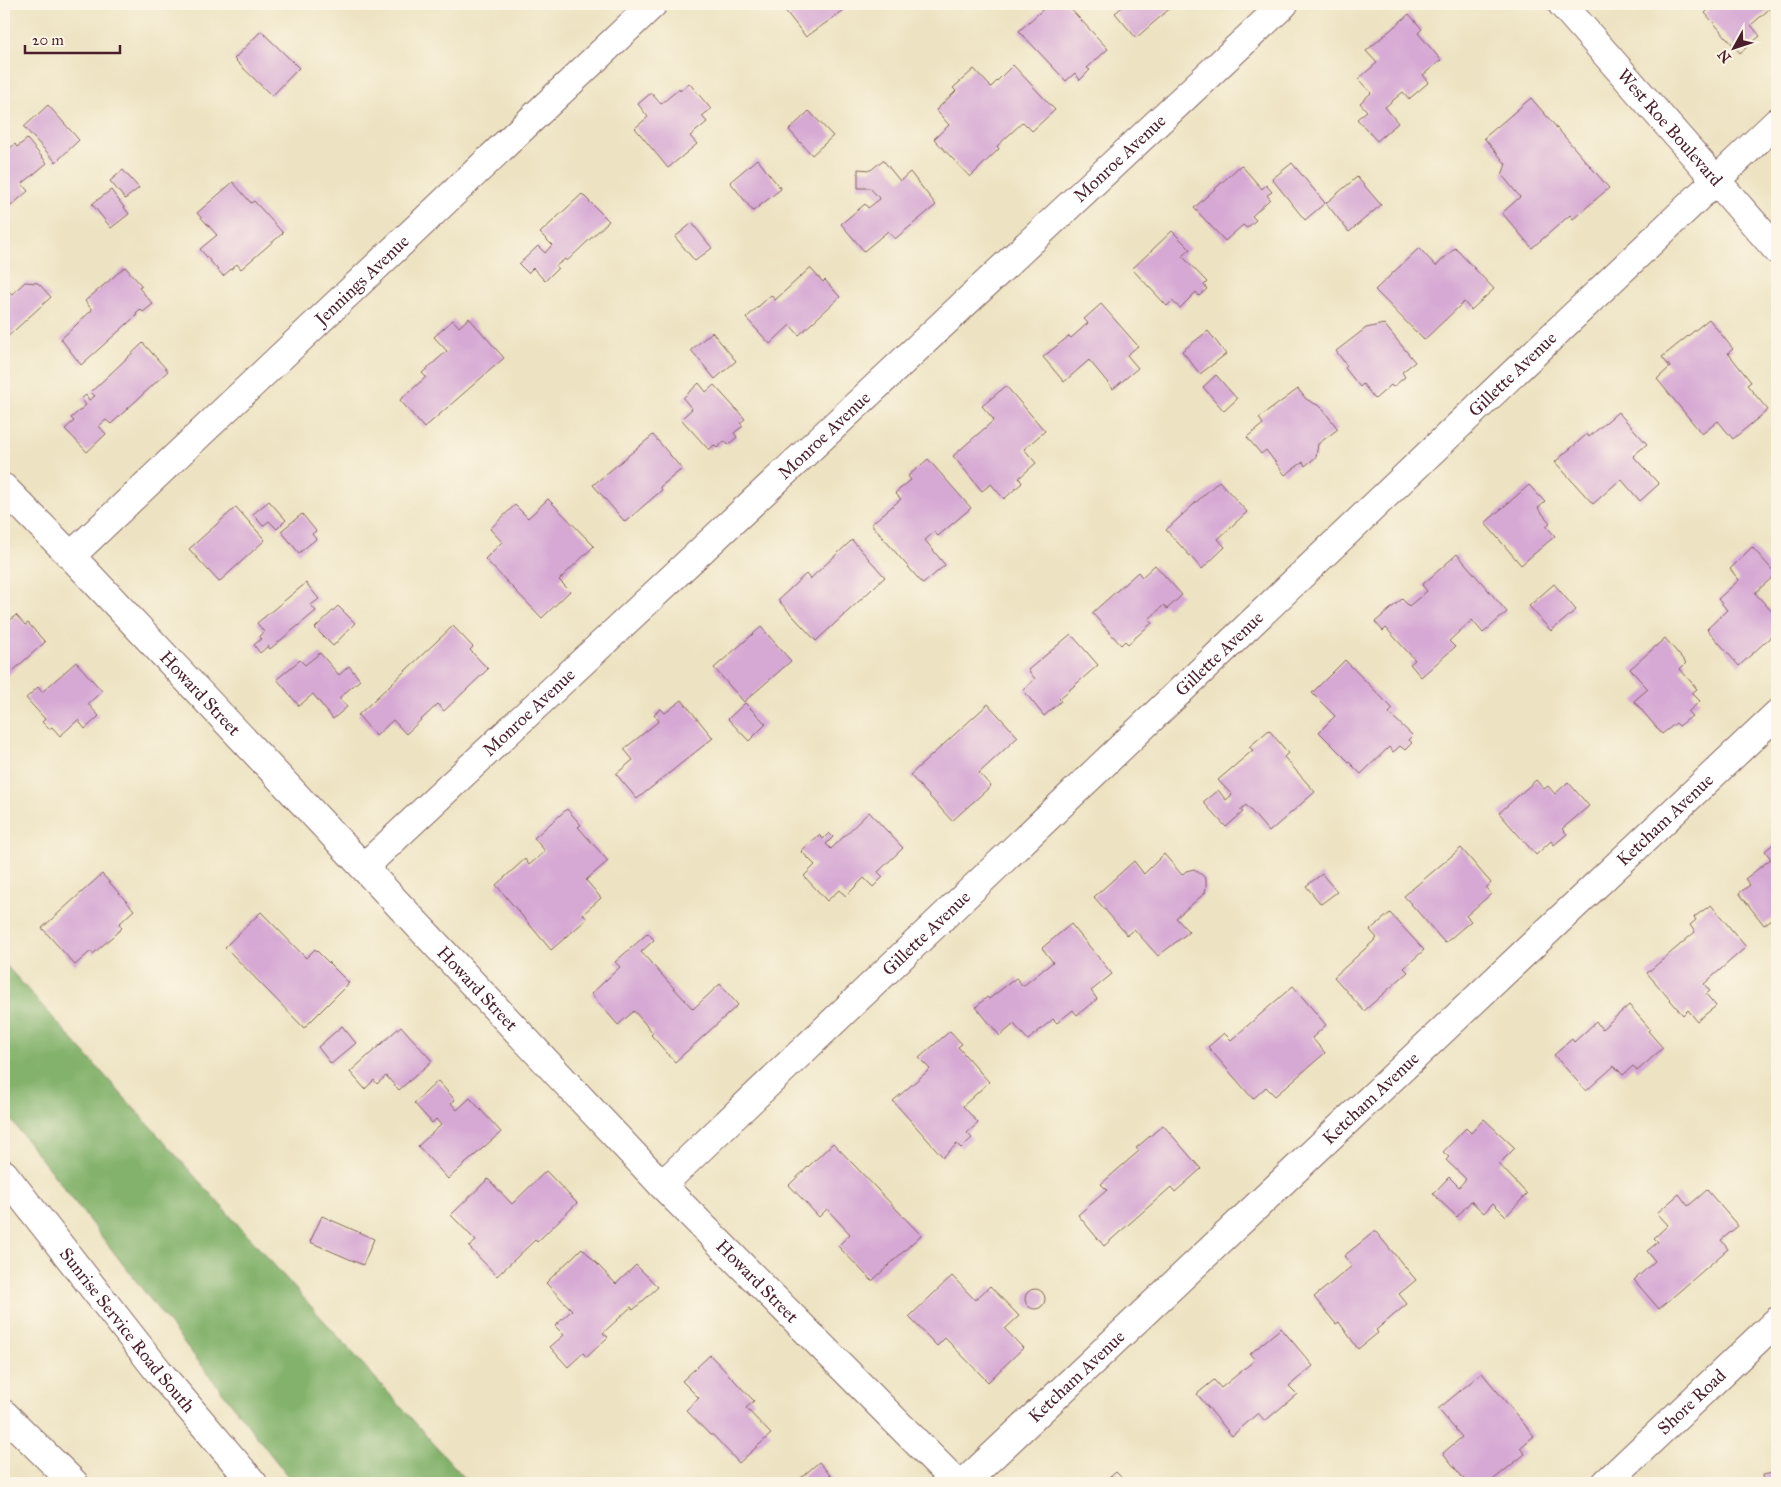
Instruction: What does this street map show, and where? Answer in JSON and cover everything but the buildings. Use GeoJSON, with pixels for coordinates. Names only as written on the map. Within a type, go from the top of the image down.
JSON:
{"type":"FeatureCollection","features":[{"type":"Feature","properties":{"kind":"main road","name":"Jennings Avenue"},"geometry":{"type":"LineString","coordinates":[[71,556],[653,4]]}},
{"type":"Feature","properties":{"kind":"main road","name":"Monroe Avenue"},"geometry":{"type":"LineString","coordinates":[[364,867],[1284,4]]}},
{"type":"Feature","properties":{"kind":"main road","name":"West Roe Boulevard"},"geometry":{"type":"LineString","coordinates":[[1562,4],[1777,250]]}},
{"type":"Feature","properties":{"kind":"main road","name":"Gillette Avenue"},"geometry":{"type":"LineString","coordinates":[[662,1185],[1777,122]]}},
{"type":"Feature","properties":{"kind":"main road","name":"Howard Street"},"geometry":{"type":"LineString","coordinates":[[4,488],[71,556],[662,1185],[958,1483]]}},
{"type":"Feature","properties":{"kind":"main road","name":"Ketcham Avenue"},"geometry":{"type":"LineString","coordinates":[[964,1483],[1777,714]]}},
{"type":"Feature","properties":{"kind":"main road","name":"Sunrise Service Road South"},"geometry":{"type":"LineString","coordinates":[[4,1174],[56,1243],[159,1372],[253,1483]]}},
{"type":"Feature","properties":{"kind":"main road","name":"Shore Road"},"geometry":{"type":"LineString","coordinates":[[1606,1483],[1777,1321]]}},
{"type":"Feature","properties":{"kind":"main road"},"geometry":{"type":"LineString","coordinates":[[4,1414],[74,1483]]}},
{"type":"Feature","properties":{"kind":"green space"},"geometry":{"type":"Polygon","coordinates":[[[4,963],[469,1483],[293,1483],[4,1111],[4,963]]]}}]}
